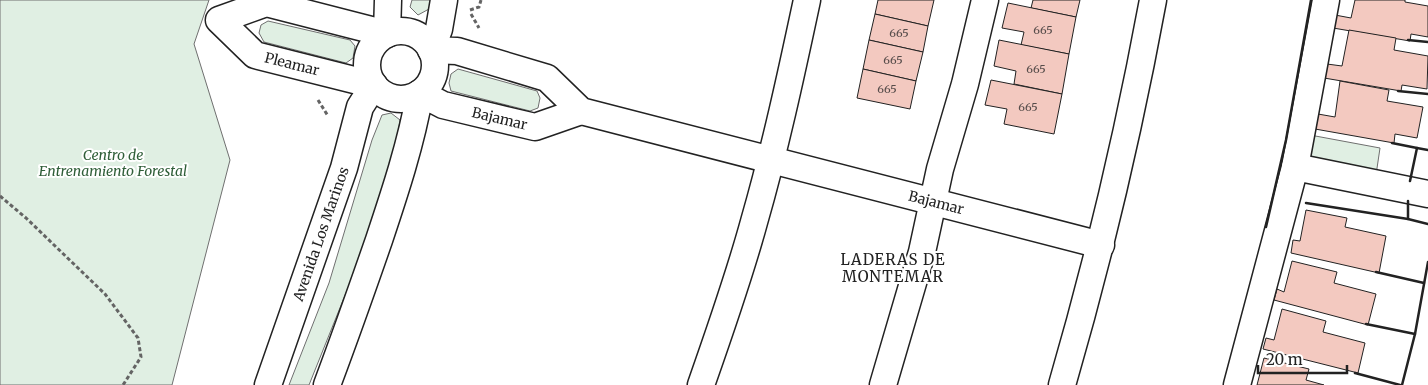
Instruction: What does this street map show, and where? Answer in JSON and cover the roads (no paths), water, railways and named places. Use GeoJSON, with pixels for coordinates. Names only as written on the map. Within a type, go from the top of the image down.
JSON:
{"type":"FeatureCollection","features":[{"type":"Feature","properties":{"kind":"street"},"geometry":{"type":"LineString","coordinates":[[387,34],[388,0]]}},
{"type":"Feature","properties":{"kind":"street"},"geometry":{"type":"LineString","coordinates":[[432,50],[439,29],[444,0]]}},
{"type":"Feature","properties":{"kind":"street"},"geometry":{"type":"LineString","coordinates":[[701,385],[748,242],[771,160],[807,0]]}},
{"type":"Feature","properties":{"kind":"street"},"geometry":{"type":"LineString","coordinates":[[883,385],[922,252],[932,201],[965,84],[985,0]]}},
{"type":"Feature","properties":{"kind":"street"},"geometry":{"type":"LineString","coordinates":[[1062,385],[1101,244],[1135,98],[1153,0]]}},
{"type":"Feature","properties":{"kind":"street"},"geometry":{"type":"LineString","coordinates":[[1237,385],[1295,167],[1326,0]]}},
{"type":"Feature","properties":{"kind":"street","name":"Pleamar"},"geometry":{"type":"LineString","coordinates":[[374,85],[255,55],[219,20],[266,3],[387,34]]}},
{"type":"Feature","properties":{"kind":"street"},"geometry":{"type":"LineString","coordinates":[[408,32],[417,35],[432,50],[435,69],[432,78],[420,93],[411,98],[400,99],[390,97],[374,85],[369,76],[368,56],[379,40],[387,34],[408,32]]}},
{"type":"Feature","properties":{"kind":"street","name":"Bajamar"},"geometry":{"type":"LineString","coordinates":[[432,50],[457,51],[547,78],[581,111],[1101,244]]}},
{"type":"Feature","properties":{"kind":"street","name":"Avenida Los Marinos"},"geometry":{"type":"LineString","coordinates":[[268,385],[344,168],[360,107],[374,85]]}},
{"type":"Feature","properties":{"kind":"street"},"geometry":{"type":"LineString","coordinates":[[327,385],[402,172],[416,118],[420,93]]}},
{"type":"Feature","properties":{"kind":"street","name":"Bajamar"},"geometry":{"type":"LineString","coordinates":[[420,93],[443,105],[535,127],[581,111]]}},
{"type":"Feature","properties":{"kind":"street"},"geometry":{"type":"LineString","coordinates":[[1295,167],[1428,194]]}},
{"type":"Feature","properties":{"kind":"district","name":"LADERAS DE MONTEMAR"},"geometry":{"type":"Point","coordinates":[893,268]}},
{"type":"Feature","properties":{"kind":"park label","name":"Centro de Entrenamiento Forestal"},"geometry":{"type":"Point","coordinates":[113,164]}}]}
